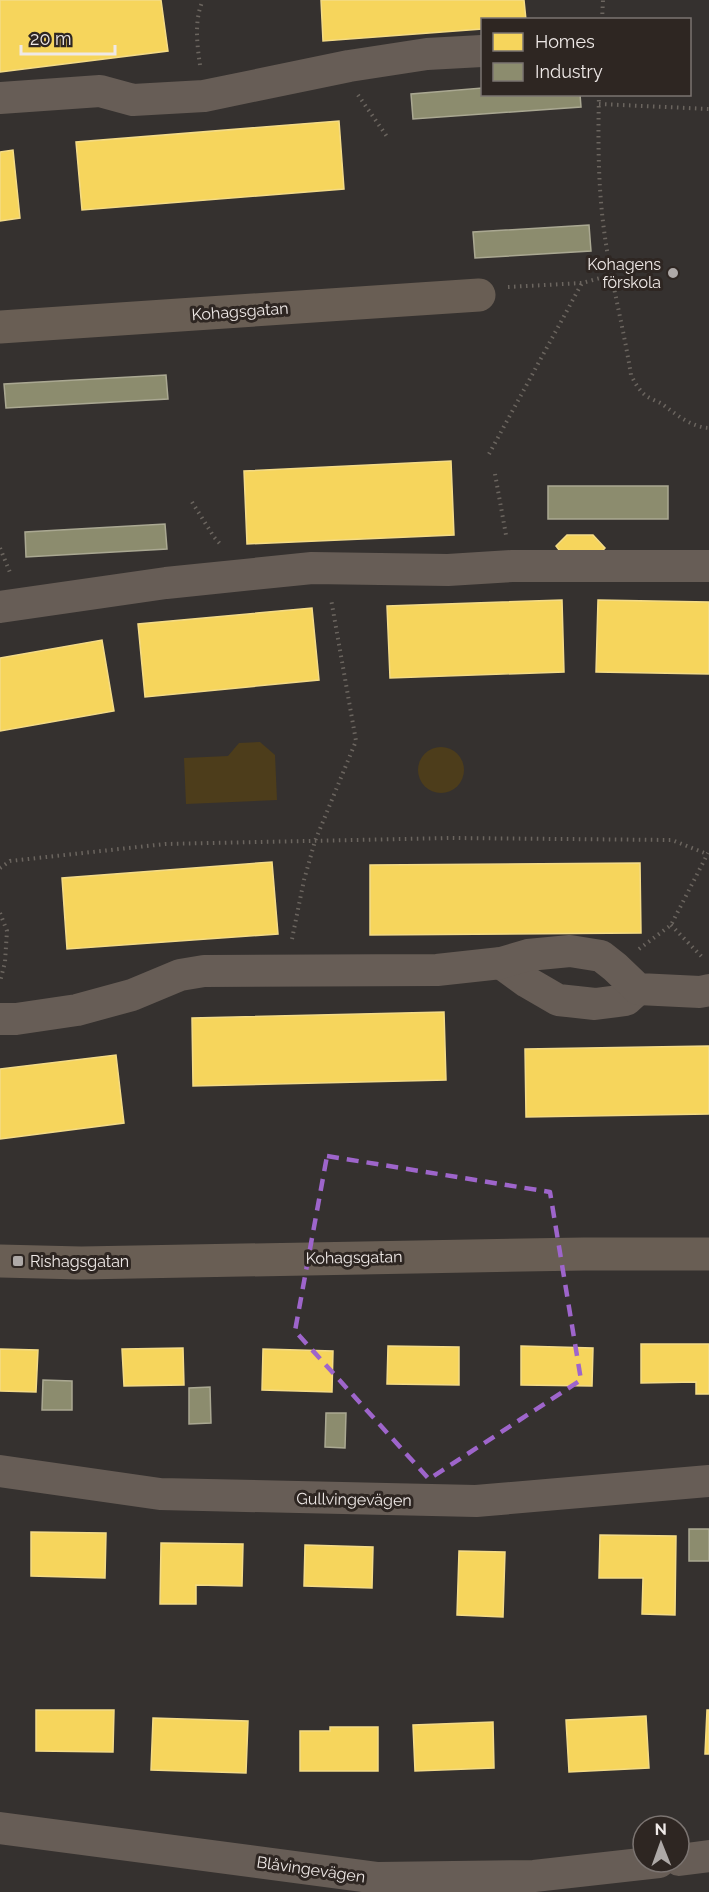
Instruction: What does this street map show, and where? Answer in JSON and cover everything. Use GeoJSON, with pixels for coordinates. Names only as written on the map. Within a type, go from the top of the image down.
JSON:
{"type":"FeatureCollection","features":[{"type":"Feature","properties":{"kind":"street"},"geometry":{"type":"LineString","coordinates":[[0,98],[100,91],[134,100],[204,96],[349,66],[427,54],[481,51]]}},
{"type":"Feature","properties":{"kind":"street","name":"Kohagsgatan"},"geometry":{"type":"LineString","coordinates":[[0,327],[479,295]]}},
{"type":"Feature","properties":{"kind":"street"},"geometry":{"type":"LineString","coordinates":[[0,607],[166,584],[312,568],[448,570],[512,566],[709,566]]}},
{"type":"Feature","properties":{"kind":"street"},"geometry":{"type":"LineString","coordinates":[[0,1019],[16,1019],[77,1010],[132,995],[180,975],[204,971],[437,970],[501,963],[528,955],[570,951],[601,957],[638,989],[700,992],[709,990]]}},
{"type":"Feature","properties":{"kind":"street"},"geometry":{"type":"LineString","coordinates":[[501,963],[558,1000],[595,1004],[626,1000],[638,989]]}},
{"type":"Feature","properties":{"kind":"street","name":"Kohagsgatan"},"geometry":{"type":"LineString","coordinates":[[0,1261],[81,1263],[709,1254]]}},
{"type":"Feature","properties":{"kind":"street","name":"Gullvingevägen"},"geometry":{"type":"LineString","coordinates":[[0,1471],[160,1494],[476,1502],[709,1481]]}},
{"type":"Feature","properties":{"kind":"street","name":"Blåvingevägen"},"geometry":{"type":"LineString","coordinates":[[0,1828],[378,1878],[534,1876],[631,1865]]}},
{"type":"Feature","properties":{"kind":"street"},"geometry":{"type":"LineString","coordinates":[[691,1858],[709,1856]]}},
{"type":"Feature","properties":{"kind":"path"},"geometry":{"type":"LineString","coordinates":[[203,0],[197,38],[204,96]]}},
{"type":"Feature","properties":{"kind":"path"},"geometry":{"type":"LineString","coordinates":[[602,18],[603,0]]}},
{"type":"Feature","properties":{"kind":"path"},"geometry":{"type":"LineString","coordinates":[[349,66],[356,92],[388,138]]}},
{"type":"Feature","properties":{"kind":"path"},"geometry":{"type":"LineString","coordinates":[[599,96],[598,145],[603,221],[631,375],[646,396],[661,403],[698,428],[709,428]]}},
{"type":"Feature","properties":{"kind":"path"},"geometry":{"type":"LineString","coordinates":[[599,104],[709,109]]}},
{"type":"Feature","properties":{"kind":"path"},"geometry":{"type":"LineString","coordinates":[[479,295],[490,294],[504,288],[582,283],[611,275]]}},
{"type":"Feature","properties":{"kind":"path"},"geometry":{"type":"LineString","coordinates":[[489,454],[582,283]]}},
{"type":"Feature","properties":{"kind":"path"},"geometry":{"type":"LineString","coordinates":[[495,474],[512,566]]}},
{"type":"Feature","properties":{"kind":"path"},"geometry":{"type":"LineString","coordinates":[[192,502],[214,537],[250,574]]}},
{"type":"Feature","properties":{"kind":"path"},"geometry":{"type":"LineString","coordinates":[[285,971],[304,880],[315,841],[356,741],[331,598],[312,568]]}},
{"type":"Feature","properties":{"kind":"path"},"geometry":{"type":"LineString","coordinates":[[0,868],[10,861],[165,844],[451,838],[672,840],[708,853],[671,925],[615,967]]}},
{"type":"Feature","properties":{"kind":"path"},"geometry":{"type":"LineString","coordinates":[[0,913],[7,931],[5,962],[0,982]]}},
{"type":"Feature","properties":{"kind":"path"},"geometry":{"type":"LineString","coordinates":[[671,925],[709,964]]}},
{"type":"Feature","properties":{"kind":"highlighted area"},"geometry":{"type":"Polygon","coordinates":[[[327,1156],[550,1192],[581,1380],[429,1479],[295,1331],[327,1156]]]}},
{"type":"Feature","properties":{"kind":"shaded area"},"geometry":{"type":"Polygon","coordinates":[[[260,742],[275,755],[277,800],[186,804],[184,758],[228,756],[239,743],[260,742]]]}},
{"type":"Feature","properties":{"kind":"shaded area"},"geometry":{"type":"Polygon","coordinates":[[[441,747],[450,748],[457,754],[463,761],[463,779],[457,786],[450,792],[441,793],[432,792],[425,786],[419,779],[418,770],[419,761],[425,754],[432,748],[441,747]]]}},
{"type":"Feature","properties":{"kind":"building: Homes"},"geometry":{"type":"Polygon","coordinates":[[[0,0],[161,0],[168,51],[0,72],[0,0]]]}},
{"type":"Feature","properties":{"kind":"building: Homes"},"geometry":{"type":"Polygon","coordinates":[[[321,0],[524,0],[526,18],[481,18],[481,29],[323,41],[321,0]]]}},
{"type":"Feature","properties":{"kind":"building: Homes"},"geometry":{"type":"Polygon","coordinates":[[[339,121],[344,189],[82,210],[76,142],[339,121]]]}},
{"type":"Feature","properties":{"kind":"building: Homes"},"geometry":{"type":"Polygon","coordinates":[[[13,150],[20,218],[0,221],[0,152],[13,150]]]}},
{"type":"Feature","properties":{"kind":"building: Homes"},"geometry":{"type":"Polygon","coordinates":[[[451,461],[454,535],[247,544],[244,471],[451,461]]]}},
{"type":"Feature","properties":{"kind":"building: Homes"},"geometry":{"type":"Polygon","coordinates":[[[567,535],[593,535],[605,548],[595,559],[566,559],[556,546],[567,535]]]}},
{"type":"Feature","properties":{"kind":"building: Homes"},"geometry":{"type":"Polygon","coordinates":[[[562,600],[564,672],[390,678],[387,606],[562,600]]]}},
{"type":"Feature","properties":{"kind":"building: Homes"},"geometry":{"type":"Polygon","coordinates":[[[598,600],[709,602],[709,674],[596,672],[598,600]]]}},
{"type":"Feature","properties":{"kind":"building: Homes"},"geometry":{"type":"Polygon","coordinates":[[[312,608],[319,680],[145,697],[138,624],[312,608]]]}},
{"type":"Feature","properties":{"kind":"building: Homes"},"geometry":{"type":"Polygon","coordinates":[[[102,640],[114,711],[0,731],[0,658],[102,640]]]}},
{"type":"Feature","properties":{"kind":"building: Homes"},"geometry":{"type":"Polygon","coordinates":[[[272,862],[278,934],[67,949],[62,878],[272,862]]]}},
{"type":"Feature","properties":{"kind":"building: Homes"},"geometry":{"type":"Polygon","coordinates":[[[640,863],[641,933],[370,935],[370,865],[640,863]]]}},
{"type":"Feature","properties":{"kind":"building: Homes"},"geometry":{"type":"Polygon","coordinates":[[[444,1012],[446,1080],[193,1086],[192,1018],[444,1012]]]}},
{"type":"Feature","properties":{"kind":"building: Homes"},"geometry":{"type":"Polygon","coordinates":[[[709,1046],[709,1114],[526,1117],[525,1049],[709,1046]]]}},
{"type":"Feature","properties":{"kind":"building: Homes"},"geometry":{"type":"Polygon","coordinates":[[[116,1055],[124,1123],[0,1139],[0,1069],[116,1055]]]}},
{"type":"Feature","properties":{"kind":"building: Homes"},"geometry":{"type":"Polygon","coordinates":[[[641,1344],[709,1344],[709,1394],[696,1394],[696,1382],[641,1383],[641,1344]]]}},
{"type":"Feature","properties":{"kind":"building: Homes"},"geometry":{"type":"Polygon","coordinates":[[[388,1346],[459,1347],[459,1385],[387,1384],[388,1346]]]}},
{"type":"Feature","properties":{"kind":"building: Homes"},"geometry":{"type":"Polygon","coordinates":[[[521,1346],[593,1348],[592,1386],[521,1385],[521,1346]]]}},
{"type":"Feature","properties":{"kind":"building: Homes"},"geometry":{"type":"Polygon","coordinates":[[[183,1348],[184,1385],[124,1386],[122,1349],[183,1348]]]}},
{"type":"Feature","properties":{"kind":"building: Homes"},"geometry":{"type":"Polygon","coordinates":[[[0,1349],[38,1350],[36,1392],[0,1391],[0,1349]]]}},
{"type":"Feature","properties":{"kind":"building: Homes"},"geometry":{"type":"Polygon","coordinates":[[[263,1349],[333,1351],[332,1392],[262,1390],[263,1349]]]}},
{"type":"Feature","properties":{"kind":"building: Homes"},"geometry":{"type":"Polygon","coordinates":[[[31,1532],[106,1533],[105,1578],[31,1576],[31,1532]]]}},
{"type":"Feature","properties":{"kind":"building: Homes"},"geometry":{"type":"Polygon","coordinates":[[[600,1535],[676,1536],[675,1615],[642,1614],[643,1578],[599,1578],[600,1535]]]}},
{"type":"Feature","properties":{"kind":"building: Homes"},"geometry":{"type":"Polygon","coordinates":[[[161,1543],[243,1544],[242,1586],[196,1585],[196,1604],[160,1604],[161,1543]]]}},
{"type":"Feature","properties":{"kind":"building: Homes"},"geometry":{"type":"Polygon","coordinates":[[[305,1545],[373,1547],[372,1588],[304,1586],[305,1545]]]}},
{"type":"Feature","properties":{"kind":"building: Homes"},"geometry":{"type":"Polygon","coordinates":[[[459,1551],[505,1552],[503,1617],[457,1615],[459,1551]]]}},
{"type":"Feature","properties":{"kind":"building: Homes"},"geometry":{"type":"Polygon","coordinates":[[[36,1710],[114,1710],[113,1752],[36,1751],[36,1710]]]}},
{"type":"Feature","properties":{"kind":"building: Homes"},"geometry":{"type":"Polygon","coordinates":[[[707,1710],[709,1710],[709,1754],[705,1754],[707,1710]]]}},
{"type":"Feature","properties":{"kind":"building: Homes"},"geometry":{"type":"Polygon","coordinates":[[[646,1716],[649,1768],[569,1772],[566,1720],[646,1716]]]}},
{"type":"Feature","properties":{"kind":"building: Homes"},"geometry":{"type":"Polygon","coordinates":[[[153,1718],[248,1721],[246,1773],[151,1770],[153,1718]]]}},
{"type":"Feature","properties":{"kind":"building: Homes"},"geometry":{"type":"Polygon","coordinates":[[[493,1722],[494,1768],[415,1771],[413,1725],[493,1722]]]}},
{"type":"Feature","properties":{"kind":"building: Homes"},"geometry":{"type":"Polygon","coordinates":[[[330,1727],[378,1727],[378,1771],[300,1771],[300,1731],[330,1731],[330,1727]]]}},
{"type":"Feature","properties":{"kind":"building: Industry"},"geometry":{"type":"Polygon","coordinates":[[[481,88],[481,96],[580,96],[581,107],[413,119],[411,94],[481,88]]]}},
{"type":"Feature","properties":{"kind":"building: Industry"},"geometry":{"type":"Polygon","coordinates":[[[589,225],[591,251],[475,258],[473,232],[589,225]]]}},
{"type":"Feature","properties":{"kind":"building: Industry"},"geometry":{"type":"Polygon","coordinates":[[[166,375],[168,399],[6,408],[4,384],[166,375]]]}},
{"type":"Feature","properties":{"kind":"building: Industry"},"geometry":{"type":"Polygon","coordinates":[[[548,486],[668,486],[668,519],[548,519],[548,486]]]}},
{"type":"Feature","properties":{"kind":"building: Industry"},"geometry":{"type":"Polygon","coordinates":[[[165,524],[167,549],[26,557],[25,532],[165,524]]]}},
{"type":"Feature","properties":{"kind":"building: Industry"},"geometry":{"type":"Polygon","coordinates":[[[43,1380],[72,1381],[72,1410],[42,1410],[43,1380]]]}},
{"type":"Feature","properties":{"kind":"building: Industry"},"geometry":{"type":"Polygon","coordinates":[[[210,1387],[211,1423],[189,1424],[189,1388],[210,1387]]]}},
{"type":"Feature","properties":{"kind":"building: Industry"},"geometry":{"type":"Polygon","coordinates":[[[326,1413],[346,1413],[345,1448],[325,1447],[326,1413]]]}},
{"type":"Feature","properties":{"kind":"building: Industry"},"geometry":{"type":"Polygon","coordinates":[[[689,1529],[709,1529],[709,1561],[689,1561],[689,1529]]]}},
{"type":"Feature","properties":{"kind":"place","name":"Kohagens förskola"},"geometry":{"type":"Point","coordinates":[673,273]}},
{"type":"Feature","properties":{"kind":"place","name":"Rishagsgatan"},"geometry":{"type":"Point","coordinates":[18,1261]}}]}
